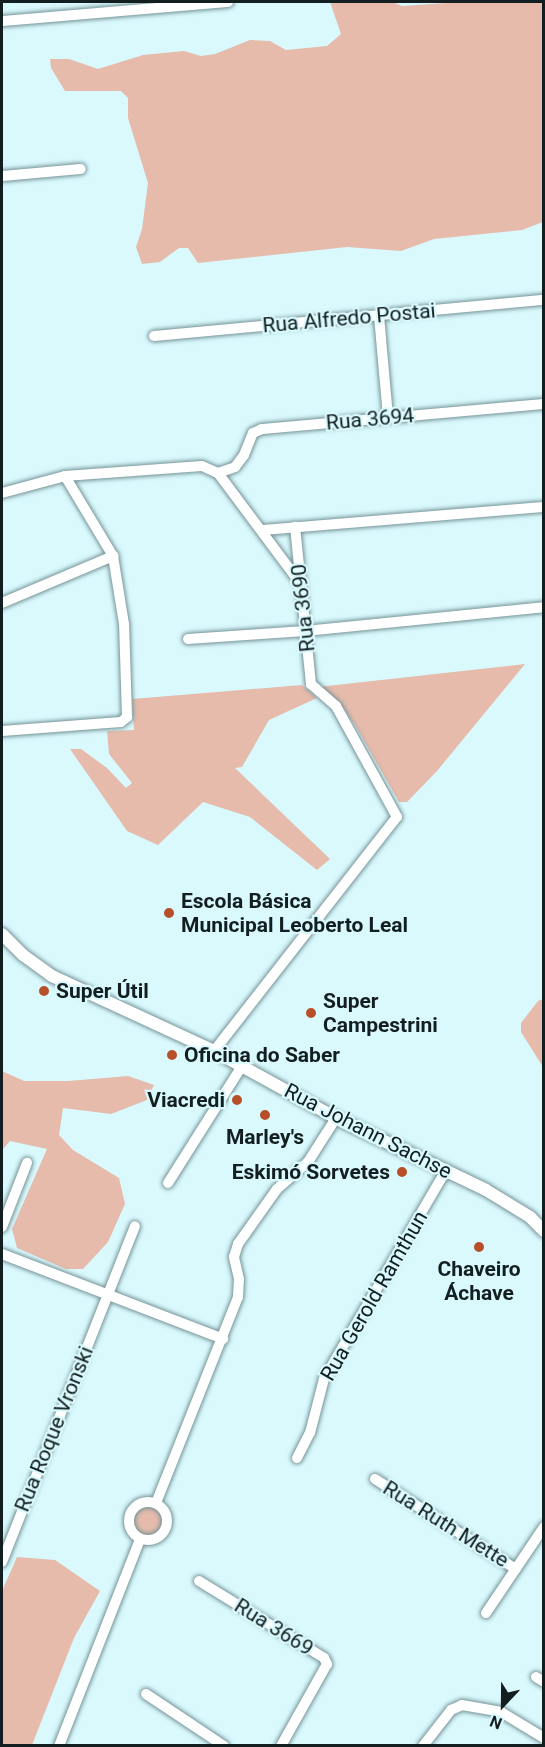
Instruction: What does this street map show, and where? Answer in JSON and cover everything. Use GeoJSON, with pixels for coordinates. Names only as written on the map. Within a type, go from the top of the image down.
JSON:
{"type":"FeatureCollection","features":[{"type":"Feature","properties":{"kind":"street"},"geometry":{"type":"LineString","coordinates":[[2,21],[228,2]]}},
{"type":"Feature","properties":{"kind":"street"},"geometry":{"type":"LineString","coordinates":[[2,176],[81,169]]}},
{"type":"Feature","properties":{"kind":"street","name":"Rua Alfredo Postai"},"geometry":{"type":"LineString","coordinates":[[154,336],[543,300]]}},
{"type":"Feature","properties":{"kind":"street"},"geometry":{"type":"LineString","coordinates":[[379,316],[388,417]]}},
{"type":"Feature","properties":{"kind":"street","name":"Rua 3694"},"geometry":{"type":"LineString","coordinates":[[218,473],[235,467],[244,455],[253,433],[262,429],[543,404]]}},
{"type":"Feature","properties":{"kind":"street"},"geometry":{"type":"LineString","coordinates":[[2,493],[65,476],[202,466],[218,473],[301,583]]}},
{"type":"Feature","properties":{"kind":"street"},"geometry":{"type":"LineString","coordinates":[[2,731],[125,720],[127,717],[124,624],[113,556],[65,476]]}},
{"type":"Feature","properties":{"kind":"street"},"geometry":{"type":"LineString","coordinates":[[262,530],[543,507]]}},
{"type":"Feature","properties":{"kind":"street","name":"Rua 3690"},"geometry":{"type":"LineString","coordinates":[[214,1051],[397,817],[336,705],[312,688],[295,527]]}},
{"type":"Feature","properties":{"kind":"street"},"geometry":{"type":"LineString","coordinates":[[2,603],[113,556]]}},
{"type":"Feature","properties":{"kind":"street"},"geometry":{"type":"LineString","coordinates":[[188,639],[305,631],[543,607]]}},
{"type":"Feature","properties":{"kind":"street","name":"Rua Johann Sachse"},"geometry":{"type":"LineString","coordinates":[[2,934],[23,955],[52,976],[214,1051],[336,1118],[446,1170],[509,1203],[543,1231]]}},
{"type":"Feature","properties":{"kind":"street"},"geometry":{"type":"LineString","coordinates":[[168,1183],[242,1066]]}},
{"type":"Feature","properties":{"kind":"street"},"geometry":{"type":"LineString","coordinates":[[156,1503],[238,1297],[239,1279],[234,1257],[238,1244],[278,1189],[308,1162],[336,1118]]}},
{"type":"Feature","properties":{"kind":"street"},"geometry":{"type":"LineString","coordinates":[[2,1227],[27,1163]]}},
{"type":"Feature","properties":{"kind":"street","name":"Rua Gerold Ramthun"},"geometry":{"type":"LineString","coordinates":[[297,1458],[310,1433],[324,1379],[446,1170]]}},
{"type":"Feature","properties":{"kind":"street","name":"Rua Roque Vronski"},"geometry":{"type":"LineString","coordinates":[[2,1562],[135,1226]]}},
{"type":"Feature","properties":{"kind":"street"},"geometry":{"type":"LineString","coordinates":[[2,1254],[223,1339]]}},
{"type":"Feature","properties":{"kind":"street","name":"Rua Ruth Mette"},"geometry":{"type":"LineString","coordinates":[[375,1479],[516,1569]]}},
{"type":"Feature","properties":{"kind":"street"},"geometry":{"type":"LineString","coordinates":[[141,1502],[156,1503],[166,1514],[166,1529],[155,1539],[140,1539],[130,1528],[130,1512],[141,1502]]}},
{"type":"Feature","properties":{"kind":"street"},"geometry":{"type":"LineString","coordinates":[[486,1613],[543,1527]]}},
{"type":"Feature","properties":{"kind":"street"},"geometry":{"type":"LineString","coordinates":[[59,1746],[140,1539]]}},
{"type":"Feature","properties":{"kind":"street","name":"Rua 3669"},"geometry":{"type":"LineString","coordinates":[[199,1581],[324,1659],[327,1664],[281,1746]]}},
{"type":"Feature","properties":{"kind":"street"},"geometry":{"type":"LineString","coordinates":[[146,1695],[224,1746]]}},
{"type":"Feature","properties":{"kind":"street"},"geometry":{"type":"LineString","coordinates":[[423,1746],[451,1710],[462,1705],[501,1712],[543,1738]]}},
{"type":"Feature","properties":{"kind":"shaded area"},"geometry":{"type":"Polygon","coordinates":[[[330,2],[393,2],[402,6],[460,2],[543,2],[543,222],[522,230],[434,239],[401,251],[347,247],[198,263],[188,248],[179,248],[160,262],[142,264],[136,247],[142,229],[148,183],[128,118],[128,98],[121,91],[65,91],[51,68],[50,59],[69,59],[98,69],[143,55],[184,51],[201,56],[215,54],[250,40],[270,41],[286,50],[327,46],[341,34],[330,2]]]}},
{"type":"Feature","properties":{"kind":"shaded area"},"geometry":{"type":"Polygon","coordinates":[[[525,664],[437,771],[407,802],[399,802],[355,725],[339,702],[318,687],[525,664]]]}},
{"type":"Feature","properties":{"kind":"shaded area"},"geometry":{"type":"Polygon","coordinates":[[[302,685],[317,698],[269,720],[242,767],[235,768],[330,859],[317,870],[250,817],[203,802],[158,845],[127,831],[70,749],[81,749],[107,768],[126,788],[132,783],[109,754],[107,731],[134,730],[132,699],[302,685]]]}},
{"type":"Feature","properties":{"kind":"shaded area"},"geometry":{"type":"Polygon","coordinates":[[[543,999],[543,1067],[521,1032],[521,1023],[538,1001],[543,999]]]}},
{"type":"Feature","properties":{"kind":"shaded area"},"geometry":{"type":"Polygon","coordinates":[[[2,1071],[24,1081],[68,1081],[128,1076],[154,1085],[147,1100],[111,1114],[63,1108],[59,1135],[73,1150],[119,1178],[125,1204],[108,1242],[83,1269],[66,1269],[17,1248],[12,1229],[47,1149],[10,1141],[2,1150],[2,1071]]]}},
{"type":"Feature","properties":{"kind":"shaded area"},"geometry":{"type":"Polygon","coordinates":[[[148,1506],[159,1510],[163,1521],[159,1532],[148,1536],[137,1532],[133,1521],[137,1510],[148,1506]]]}},
{"type":"Feature","properties":{"kind":"shaded area"},"geometry":{"type":"Polygon","coordinates":[[[17,1557],[55,1560],[100,1591],[74,1638],[32,1745],[2,1745],[2,1591],[17,1557]]]}},
{"type":"Feature","properties":{"kind":"place","name":"Escola Básica Municipal Leoberto Leal"},"geometry":{"type":"Point","coordinates":[169,913]}},
{"type":"Feature","properties":{"kind":"place","name":"Super Útil"},"geometry":{"type":"Point","coordinates":[44,991]}},
{"type":"Feature","properties":{"kind":"place","name":"Super Campestrini"},"geometry":{"type":"Point","coordinates":[311,1013]}},
{"type":"Feature","properties":{"kind":"place","name":"Oficina do Saber"},"geometry":{"type":"Point","coordinates":[172,1055]}},
{"type":"Feature","properties":{"kind":"place","name":"Viacredi"},"geometry":{"type":"Point","coordinates":[237,1100]}},
{"type":"Feature","properties":{"kind":"place","name":"Marley's"},"geometry":{"type":"Point","coordinates":[265,1115]}},
{"type":"Feature","properties":{"kind":"place","name":"Eskimó Sorvetes"},"geometry":{"type":"Point","coordinates":[402,1172]}},
{"type":"Feature","properties":{"kind":"place","name":"Chaveiro Áchave"},"geometry":{"type":"Point","coordinates":[479,1247]}}]}
